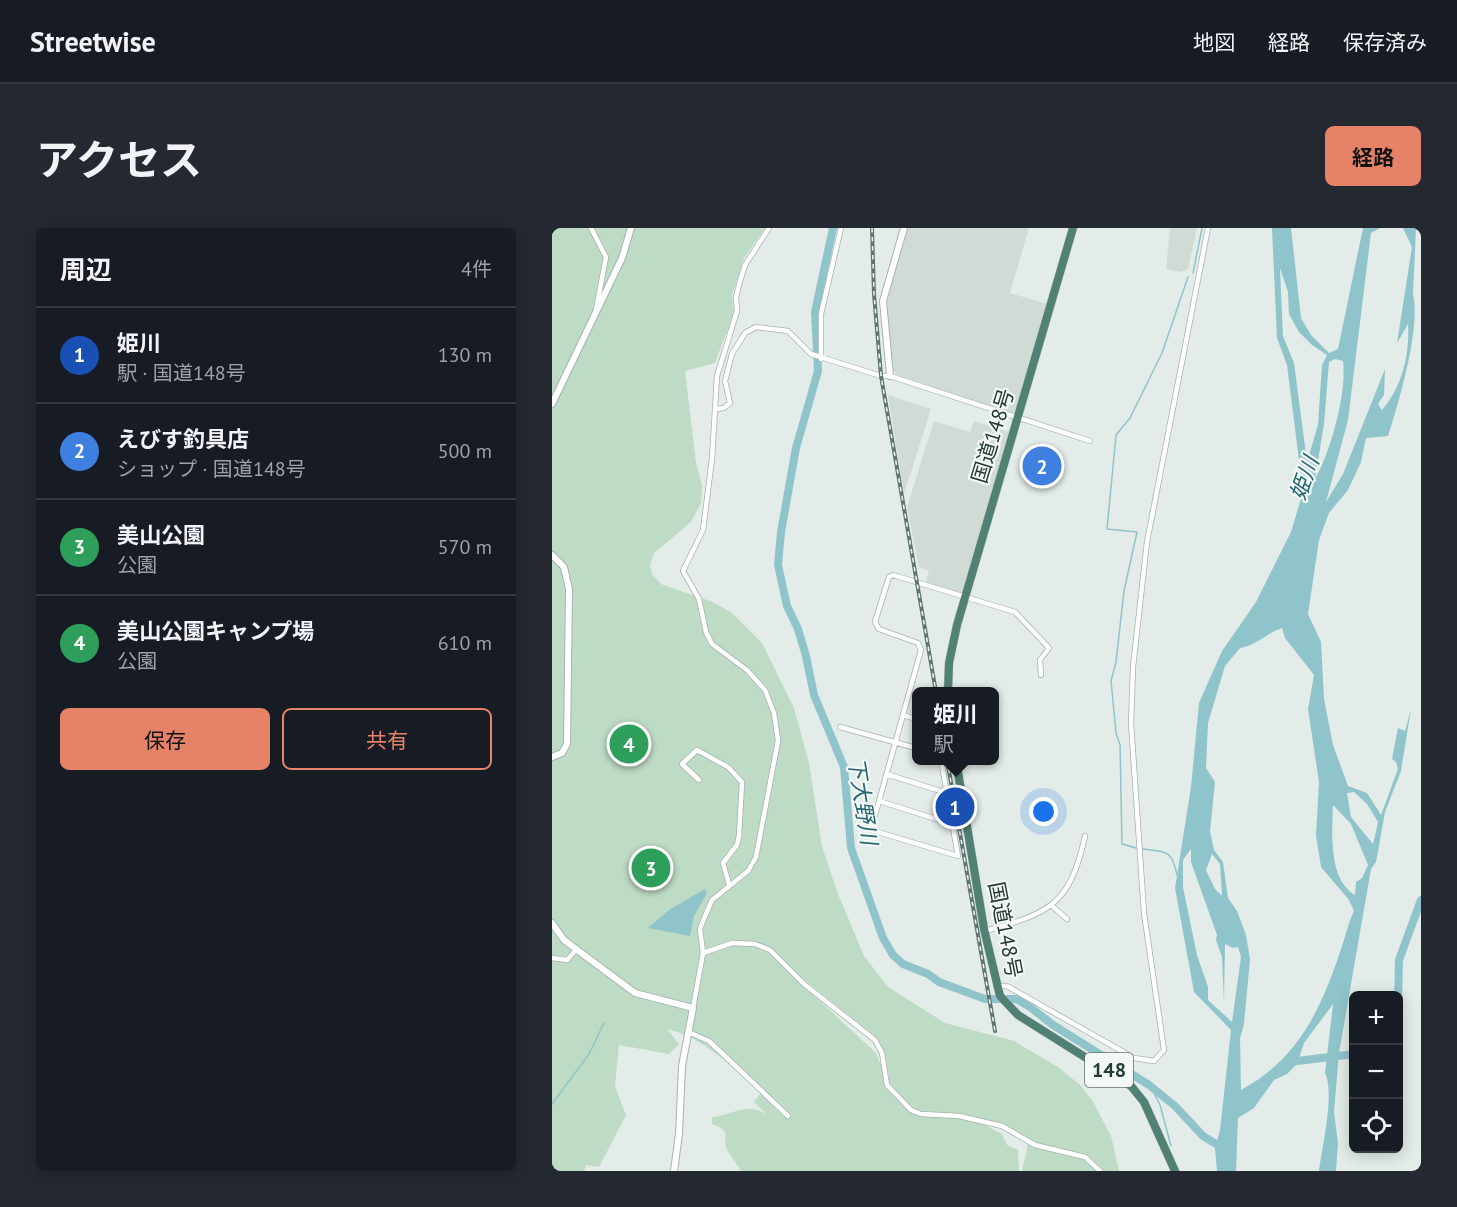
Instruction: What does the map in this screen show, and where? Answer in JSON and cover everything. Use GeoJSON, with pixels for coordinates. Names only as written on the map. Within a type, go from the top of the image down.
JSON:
{"type":"FeatureCollection","features":[{"type":"Feature","properties":{"kind":"highway","name":"国道148号"},"geometry":{"type":"LineString","coordinates":[[948,687],[952,645],[965,597],[1073,228]]}},
{"type":"Feature","properties":{"kind":"highway","name":"国道148号"},"geometry":{"type":"LineString","coordinates":[[957,765],[985,931],[1000,996],[1005,1004],[1018,1015],[1131,1086],[1144,1102],[1175,1171]]}},
{"type":"Feature","properties":{"kind":"street"},"geometry":{"type":"LineString","coordinates":[[591,228],[606,257],[596,311]]}},
{"type":"Feature","properties":{"kind":"street"},"geometry":{"type":"LineString","coordinates":[[552,404],[626,249],[631,228]]}},
{"type":"Feature","properties":{"kind":"street"},"geometry":{"type":"LineString","coordinates":[[674,1171],[680,1134],[682,1066],[703,953],[700,929],[712,900],[729,884],[748,872],[756,857],[778,741],[769,698],[747,670],[712,644],[706,632],[699,599],[683,572],[703,530],[712,459],[717,376],[737,311],[736,297],[740,281],[745,266],[769,228]]}},
{"type":"Feature","properties":{"kind":"street"},"geometry":{"type":"LineString","coordinates":[[821,359],[821,314],[841,228]]}},
{"type":"Feature","properties":{"kind":"street"},"geometry":{"type":"LineString","coordinates":[[890,376],[883,301],[904,228]]}},
{"type":"Feature","properties":{"kind":"street"},"geometry":{"type":"LineString","coordinates":[[996,986],[1007,986],[1134,1058],[1154,1061],[1164,1050],[1144,913],[1131,723],[1133,667],[1147,542],[1208,228]]}},
{"type":"Feature","properties":{"kind":"street"},"geometry":{"type":"LineString","coordinates":[[715,409],[724,408],[730,403],[726,376],[732,354],[741,337],[756,327],[788,331],[811,354],[821,359],[881,376],[890,376],[1090,441]]}},
{"type":"Feature","properties":{"kind":"street"},"geometry":{"type":"LineString","coordinates":[[552,555],[562,562],[569,580],[567,744],[562,753],[552,757]]}},
{"type":"Feature","properties":{"kind":"street"},"geometry":{"type":"LineString","coordinates":[[942,765],[958,856],[871,830],[921,650],[918,643],[879,629],[875,622],[885,582],[893,575],[1015,612],[1027,622],[1049,648],[1040,660],[1041,675]]}},
{"type":"Feature","properties":{"kind":"street"},"geometry":{"type":"LineString","coordinates":[[903,715],[912,718]]}},
{"type":"Feature","properties":{"kind":"street"},"geometry":{"type":"LineString","coordinates":[[840,727],[912,747]]}},
{"type":"Feature","properties":{"kind":"street"},"geometry":{"type":"LineString","coordinates":[[699,780],[682,764],[697,750],[728,767],[742,782],[737,845],[723,863],[729,884]]}},
{"type":"Feature","properties":{"kind":"street"},"geometry":{"type":"LineString","coordinates":[[886,774],[947,793]]}},
{"type":"Feature","properties":{"kind":"street"},"geometry":{"type":"LineString","coordinates":[[879,801],[952,825]]}},
{"type":"Feature","properties":{"kind":"street"},"geometry":{"type":"LineString","coordinates":[[985,931],[1016,923],[1051,905],[1064,895],[1077,871],[1085,836]]}},
{"type":"Feature","properties":{"kind":"street"},"geometry":{"type":"LineString","coordinates":[[1051,905],[1067,919]]}},
{"type":"Feature","properties":{"kind":"street"},"geometry":{"type":"LineString","coordinates":[[552,923],[564,940],[576,950],[639,995],[693,1008]]}},
{"type":"Feature","properties":{"kind":"street"},"geometry":{"type":"LineString","coordinates":[[703,953],[732,943],[755,944],[770,950],[804,984],[875,1040],[882,1053],[887,1085],[911,1110],[921,1114],[959,1116],[1002,1126],[1035,1145],[1085,1157],[1100,1171]]}},
{"type":"Feature","properties":{"kind":"street"},"geometry":{"type":"LineString","coordinates":[[552,958],[567,960],[576,950]]}},
{"type":"Feature","properties":{"kind":"street"},"geometry":{"type":"LineString","coordinates":[[688,1032],[709,1041],[788,1116]]}},
{"type":"Feature","properties":{"kind":"shaded area"},"geometry":{"type":"Polygon","coordinates":[[[907,228],[1029,228],[1010,293],[1047,304],[1017,415],[898,375],[892,369],[885,309],[907,228]]]}},
{"type":"Feature","properties":{"kind":"shaded area"},"geometry":{"type":"Polygon","coordinates":[[[1170,228],[1197,228],[1188,269],[1180,272],[1166,269],[1170,228]]]}},
{"type":"Feature","properties":{"kind":"shaded area"},"geometry":{"type":"Polygon","coordinates":[[[888,395],[931,409],[904,494],[888,395]]]}},
{"type":"Feature","properties":{"kind":"shaded area"},"geometry":{"type":"Polygon","coordinates":[[[934,421],[970,432],[974,421],[1009,432],[962,594],[926,582],[929,571],[919,567],[907,507],[934,421]]]}},
{"type":"Feature","properties":{"kind":"green space"},"geometry":{"type":"Polygon","coordinates":[[[552,228],[765,228],[744,258],[732,295],[734,312],[715,363],[685,371],[696,463],[702,485],[701,503],[691,522],[654,553],[650,565],[652,574],[661,584],[710,601],[731,612],[762,643],[794,708],[809,763],[822,847],[838,894],[864,956],[888,987],[945,1023],[1014,1041],[1058,1067],[1080,1085],[1092,1100],[1111,1136],[1119,1171],[1022,1171],[1027,1147],[1021,1134],[1005,1126],[971,1118],[1002,1134],[1007,1145],[1018,1150],[1019,1171],[741,1171],[727,1150],[725,1132],[712,1124],[712,1117],[746,1109],[760,1111],[767,1115],[754,1102],[761,1093],[706,1047],[667,1029],[679,1044],[669,1054],[619,1045],[615,1086],[626,1115],[599,1167],[586,1165],[584,1171],[552,1171],[552,228]],[[799,976],[806,988],[876,1053],[885,1075],[890,1077],[877,1040],[799,976]]]}},
{"type":"Feature","properties":{"kind":"water"},"geometry":{"type":"Polygon","coordinates":[[[1272,228],[1291,228],[1301,318],[1311,335],[1329,353],[1338,349],[1363,228],[1380,228],[1371,233],[1348,420],[1326,502],[1343,474],[1385,369],[1384,395],[1378,404],[1382,410],[1400,381],[1408,347],[1408,324],[1397,343],[1412,247],[1403,228],[1416,228],[1414,325],[1408,365],[1398,404],[1388,436],[1366,438],[1361,462],[1348,490],[1329,513],[1319,540],[1308,614],[1321,642],[1324,699],[1333,745],[1348,786],[1367,793],[1381,815],[1398,769],[1396,762],[1392,759],[1398,728],[1405,731],[1411,709],[1401,771],[1385,812],[1376,862],[1371,869],[1349,991],[1339,1053],[1334,1112],[1338,1143],[1336,1171],[1319,1171],[1328,1106],[1328,1082],[1325,1073],[1333,1004],[1304,1043],[1297,1064],[1287,1074],[1274,1080],[1254,1108],[1238,1118],[1236,1171],[1217,1171],[1215,1149],[1220,1130],[1231,1030],[1194,992],[1175,888],[1191,787],[1199,703],[1222,651],[1256,602],[1291,532],[1303,492],[1287,365],[1277,338],[1272,228]],[[1280,268],[1283,336],[1294,363],[1307,462],[1318,425],[1322,365],[1327,355],[1299,332],[1289,314],[1288,292],[1280,268]],[[1335,359],[1329,362],[1324,424],[1315,479],[1332,438],[1343,389],[1343,361],[1335,359]],[[1282,628],[1251,645],[1240,648],[1225,666],[1208,723],[1206,768],[1215,782],[1210,831],[1214,850],[1223,862],[1228,898],[1237,911],[1246,935],[1250,959],[1244,1024],[1240,1038],[1241,1090],[1278,1063],[1306,1029],[1326,990],[1354,911],[1349,900],[1321,867],[1316,836],[1319,782],[1308,709],[1314,675],[1285,638],[1282,628]],[[1354,792],[1347,793],[1351,817],[1373,844],[1378,822],[1367,804],[1354,792]],[[1333,805],[1332,841],[1336,867],[1346,888],[1355,895],[1356,882],[1362,878],[1368,865],[1351,824],[1333,805]],[[1191,849],[1183,860],[1183,887],[1197,955],[1208,987],[1208,1000],[1232,1022],[1241,957],[1238,947],[1233,948],[1225,944],[1224,1003],[1222,957],[1216,940],[1217,935],[1191,862],[1191,849]],[[1212,854],[1206,870],[1215,889],[1222,896],[1220,864],[1212,854]]]}},
{"type":"Feature","properties":{"kind":"water"},"geometry":{"type":"Polygon","coordinates":[[[705,889],[707,893],[694,916],[690,936],[648,928],[669,910],[705,889]]]}},
{"type":"Feature","properties":{"kind":"waterway","name":"下大野川"},"geometry":{"type":"LineString","coordinates":[[833,228],[815,312],[818,371],[796,448],[781,532],[778,565],[787,606],[798,629],[806,656],[814,695],[844,767],[851,848],[883,938],[893,955],[903,964],[928,974],[939,982],[985,999],[1016,999],[1030,1007],[1053,1025],[1149,1085],[1175,1106],[1203,1136],[1226,1150]]}},
{"type":"Feature","properties":{"kind":"waterway"},"geometry":{"type":"LineString","coordinates":[[1193,273],[1202,228]]}},
{"type":"Feature","properties":{"kind":"waterway"},"geometry":{"type":"LineString","coordinates":[[1136,848],[1122,844],[1120,745],[1116,733],[1111,681],[1116,662],[1124,591],[1137,532],[1107,529],[1116,435],[1130,418],[1162,353],[1188,277]]}},
{"type":"Feature","properties":{"kind":"waterway"},"geometry":{"type":"LineString","coordinates":[[1143,849],[1167,854],[1173,861],[1177,875]]}},
{"type":"Feature","properties":{"kind":"waterway"},"geometry":{"type":"LineString","coordinates":[[1398,991],[1399,960],[1421,900]]}},
{"type":"Feature","properties":{"kind":"waterway"},"geometry":{"type":"LineString","coordinates":[[552,1104],[589,1054],[604,1023]]}},
{"type":"Feature","properties":{"kind":"waterway"},"geometry":{"type":"LineString","coordinates":[[1289,1062],[1349,1055]]}},
{"type":"Feature","properties":{"kind":"waterway"},"geometry":{"type":"LineString","coordinates":[[1150,1085],[1160,1105],[1171,1146]]}},
{"type":"Feature","properties":{"kind":"railway"},"geometry":{"type":"LineString","coordinates":[[872,228],[874,294],[881,376],[935,687]]}},
{"type":"Feature","properties":{"kind":"railway"},"geometry":{"type":"LineString","coordinates":[[948,765],[995,1031]]}},
{"type":"Feature","properties":{"kind":"place","name":"えびす釣具店"},"geometry":{"type":"Point","coordinates":[1042,466]}},
{"type":"Feature","properties":{"kind":"place","name":"美山公園キャンプ場"},"geometry":{"type":"Point","coordinates":[629,744]}},
{"type":"Feature","properties":{"kind":"place","name":"姫川"},"geometry":{"type":"Point","coordinates":[955,807]}},
{"type":"Feature","properties":{"kind":"place","name":"美山公園"},"geometry":{"type":"Point","coordinates":[651,868]}}]}
